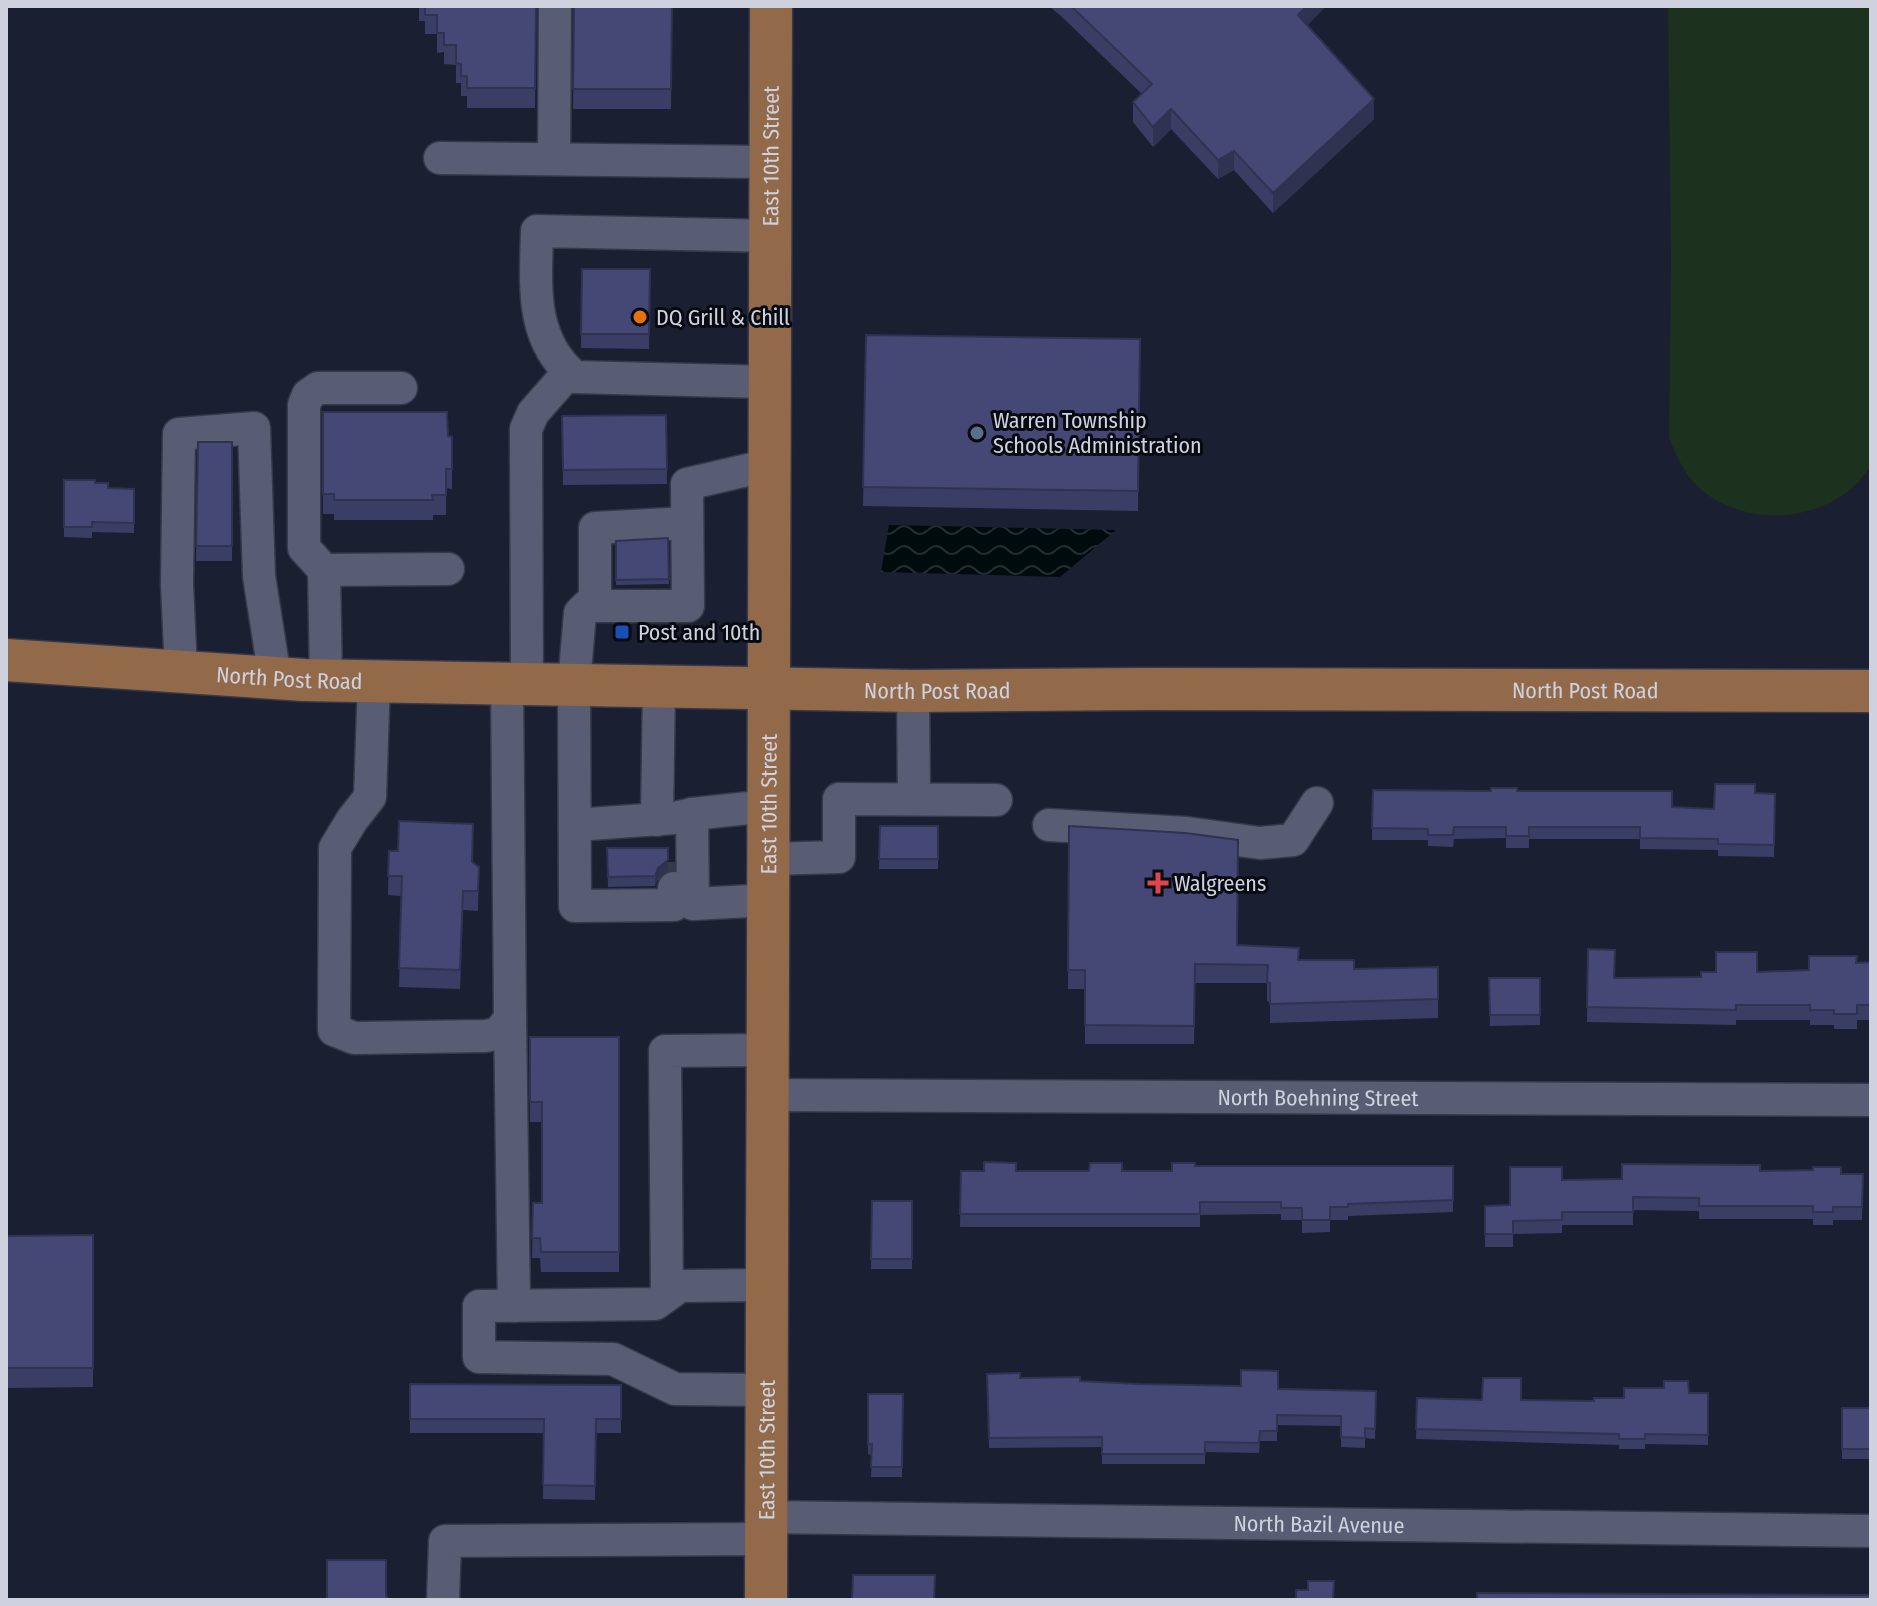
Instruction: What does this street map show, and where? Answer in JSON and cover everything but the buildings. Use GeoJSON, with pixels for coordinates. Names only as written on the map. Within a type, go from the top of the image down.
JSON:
{"type":"FeatureCollection","features":[{"type":"Feature","properties":{"kind":"main road","name":"East 10th Street"},"geometry":{"type":"LineString","coordinates":[[766,1600],[771,6]]}},
{"type":"Feature","properties":{"kind":"main road","name":"North Post Road"},"geometry":{"type":"LineString","coordinates":[[6,660],[326,680],[913,691],[1871,691]]}},
{"type":"Feature","properties":{"kind":"street"},"geometry":{"type":"LineString","coordinates":[[554,159],[555,6]]}},
{"type":"Feature","properties":{"kind":"street"},"geometry":{"type":"LineString","coordinates":[[440,158],[771,162]]}},
{"type":"Feature","properties":{"kind":"street"},"geometry":{"type":"LineString","coordinates":[[769,382],[575,377],[562,365],[548,341],[536,310],[537,231],[770,236]]}},
{"type":"Feature","properties":{"kind":"street"},"geometry":{"type":"LineString","coordinates":[[514,1306],[510,1018],[526,429],[533,413],[569,372]]}},
{"type":"Feature","properties":{"kind":"street"},"geometry":{"type":"LineString","coordinates":[[326,680],[324,570],[304,548],[304,405],[308,395],[318,388],[401,388]]}},
{"type":"Feature","properties":{"kind":"street"},"geometry":{"type":"LineString","coordinates":[[181,671],[177,584],[179,434],[254,428],[259,576],[275,678]]}},
{"type":"Feature","properties":{"kind":"street"},"geometry":{"type":"LineString","coordinates":[[767,900],[679,890],[575,906],[574,684],[580,613],[587,606],[688,606],[687,484],[769,465]]}},
{"type":"Feature","properties":{"kind":"street"},"geometry":{"type":"LineString","coordinates":[[595,605],[595,528],[687,523]]}},
{"type":"Feature","properties":{"kind":"street"},"geometry":{"type":"LineString","coordinates":[[324,570],[448,569]]}},
{"type":"Feature","properties":{"kind":"street"},"geometry":{"type":"LineString","coordinates":[[374,681],[370,797],[335,848],[334,1030],[354,1038],[486,1036],[499,1033],[510,1018]]}},
{"type":"Feature","properties":{"kind":"street"},"geometry":{"type":"LineString","coordinates":[[659,686],[679,890]]}},
{"type":"Feature","properties":{"kind":"street"},"geometry":{"type":"LineString","coordinates":[[913,691],[914,799]]}},
{"type":"Feature","properties":{"kind":"street"},"geometry":{"type":"LineString","coordinates":[[767,859],[839,857],[839,799],[996,800]]}},
{"type":"Feature","properties":{"kind":"street"},"geometry":{"type":"LineString","coordinates":[[1049,825],[1187,833],[1260,843],[1293,840],[1317,803]]}},
{"type":"Feature","properties":{"kind":"street"},"geometry":{"type":"LineString","coordinates":[[575,825],[767,806]]}},
{"type":"Feature","properties":{"kind":"street"},"geometry":{"type":"LineString","coordinates":[[674,817],[679,890]]}},
{"type":"Feature","properties":{"kind":"street"},"geometry":{"type":"LineString","coordinates":[[667,1295],[665,1051],[766,1050]]}},
{"type":"Feature","properties":{"kind":"street","name":"North Boehning Street"},"geometry":{"type":"LineString","coordinates":[[766,1095],[1871,1100]]}},
{"type":"Feature","properties":{"kind":"street"},"geometry":{"type":"LineString","coordinates":[[765,1285],[680,1286],[655,1304],[479,1306],[479,1357],[613,1359],[675,1389],[765,1390]]}},
{"type":"Feature","properties":{"kind":"street","name":"North Bazil Avenue"},"geometry":{"type":"LineString","coordinates":[[443,1600],[445,1541],[766,1528],[1871,1531]]}},
{"type":"Feature","properties":{"kind":"green space"},"geometry":{"type":"Polygon","coordinates":[[[1668,6],[1871,6],[1871,465],[1856,484],[1836,499],[1814,509],[1765,515],[1717,501],[1688,475],[1669,438],[1671,258],[1668,6]]]}},
{"type":"Feature","properties":{"kind":"water"},"geometry":{"type":"Polygon","coordinates":[[[889,525],[1116,530],[1060,577],[881,572],[889,525]]]}},
{"type":"Feature","properties":{"kind":"tunnel"},"geometry":{"type":"LineString","coordinates":[[674,862],[674,888]]}},
{"type":"Feature","properties":{"kind":"place","name":"DQ Grill & Chill"},"geometry":{"type":"Point","coordinates":[640,317]}},
{"type":"Feature","properties":{"kind":"place","name":"Warren Township Schools Administration"},"geometry":{"type":"Point","coordinates":[977,433]}},
{"type":"Feature","properties":{"kind":"place","name":"Post and 10th"},"geometry":{"type":"Point","coordinates":[622,632]}},
{"type":"Feature","properties":{"kind":"place","name":"Walgreens"},"geometry":{"type":"Point","coordinates":[1158,883]}}]}
